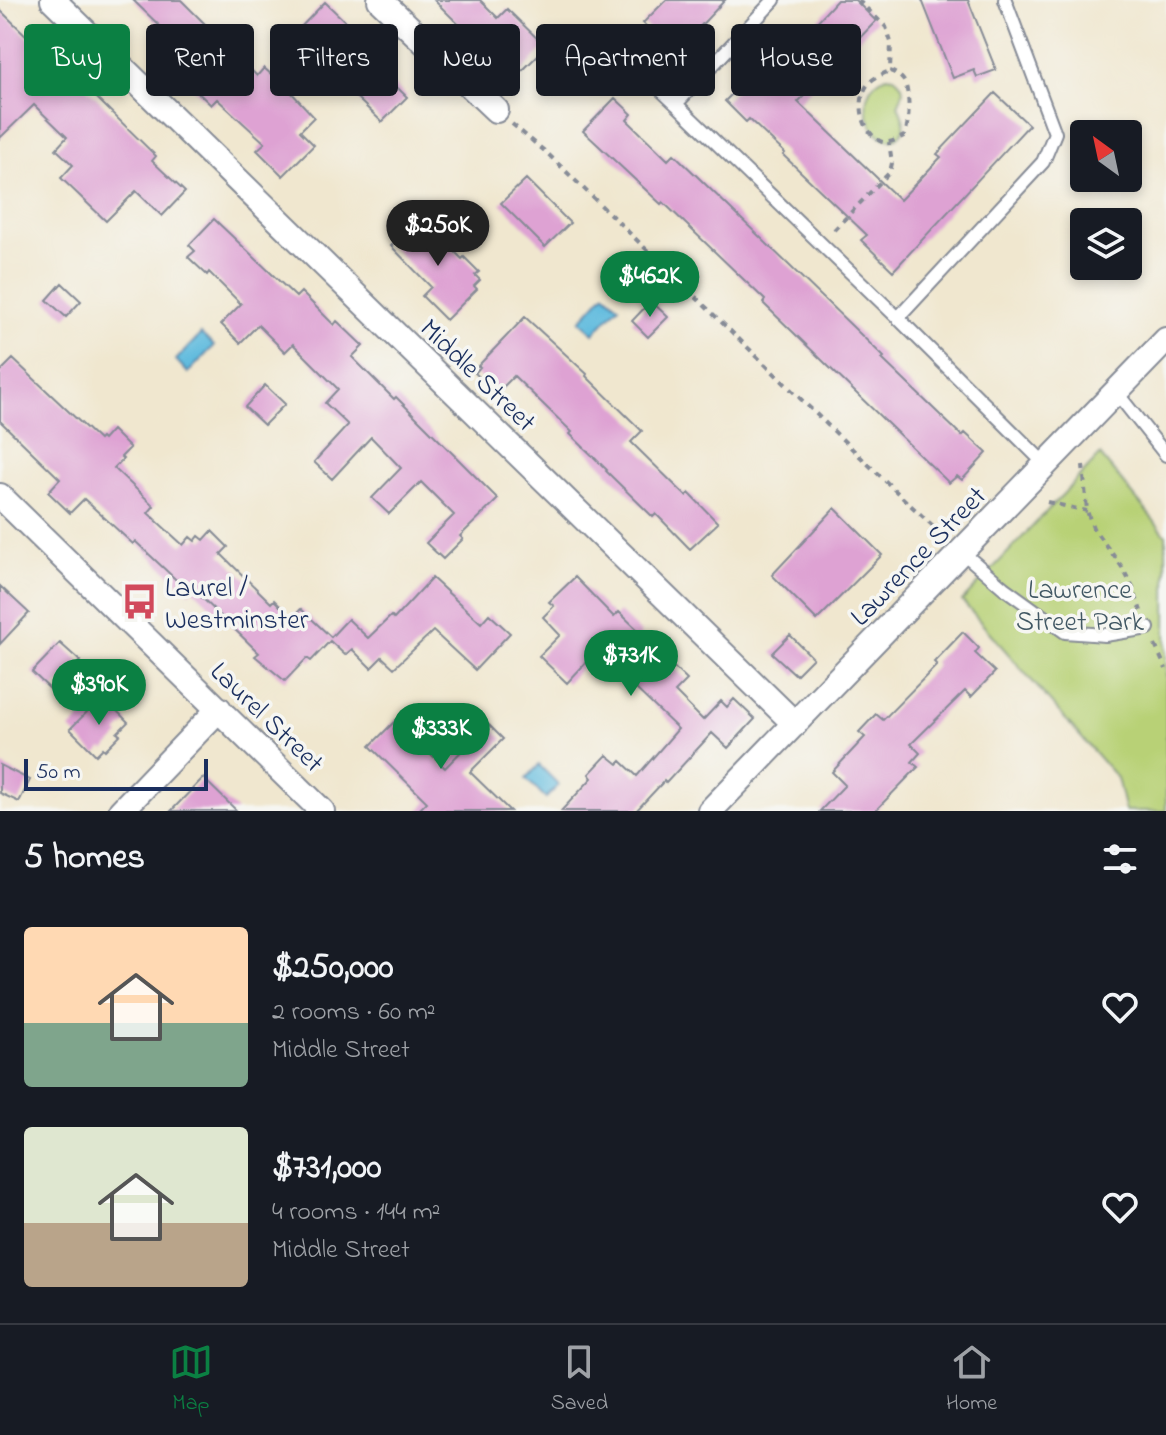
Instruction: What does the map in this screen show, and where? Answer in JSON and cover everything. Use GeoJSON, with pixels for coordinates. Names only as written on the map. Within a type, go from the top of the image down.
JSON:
{"type":"FeatureCollection","features":[{"type":"Feature","properties":{"kind":"street","name":"Middle Street"},"geometry":{"type":"LineString","coordinates":[[53,0],[795,724]]}},
{"type":"Feature","properties":{"kind":"street"},"geometry":{"type":"LineString","coordinates":[[380,0],[496,110]]}},
{"type":"Feature","properties":{"kind":"street","name":"Lawrence Street"},"geometry":{"type":"LineString","coordinates":[[710,811],[1166,340]]}},
{"type":"Feature","properties":{"kind":"street","name":"Laurel Street"},"geometry":{"type":"LineString","coordinates":[[0,496],[322,811]]}},
{"type":"Feature","properties":{"kind":"street"},"geometry":{"type":"LineString","coordinates":[[121,811],[219,709]]}},
{"type":"Feature","properties":{"kind":"lane"},"geometry":{"type":"LineString","coordinates":[[676,104],[774,0]]}},
{"type":"Feature","properties":{"kind":"lane"},"geometry":{"type":"LineString","coordinates":[[898,318],[1043,162],[1055,133],[1005,0]]}},
{"type":"Feature","properties":{"kind":"lane"},"geometry":{"type":"LineString","coordinates":[[667,96],[1046,465]]}},
{"type":"Feature","properties":{"kind":"lane"},"geometry":{"type":"LineString","coordinates":[[1116,392],[1166,455]]}},
{"type":"Feature","properties":{"kind":"lane"},"geometry":{"type":"LineString","coordinates":[[962,552],[1004,588],[1065,632],[1105,635],[1148,628]]}},
{"type":"Feature","properties":{"kind":"path"},"geometry":{"type":"LineString","coordinates":[[858,0],[886,27],[891,42],[890,71]]}},
{"type":"Feature","properties":{"kind":"path"},"geometry":{"type":"LineString","coordinates":[[890,71],[905,81],[909,105],[904,136],[889,142],[880,141],[869,131],[862,115],[861,98],[868,84],[890,71]]}},
{"type":"Feature","properties":{"kind":"path"},"geometry":{"type":"LineString","coordinates":[[496,110],[547,153],[962,552]]}},
{"type":"Feature","properties":{"kind":"path"},"geometry":{"type":"LineString","coordinates":[[830,235],[890,172],[889,142]]}},
{"type":"Feature","properties":{"kind":"path"},"geometry":{"type":"LineString","coordinates":[[1083,465],[1087,511],[1099,538],[1122,567],[1133,588],[1166,669]]}},
{"type":"Feature","properties":{"kind":"path"},"geometry":{"type":"LineString","coordinates":[[1047,502],[1087,511]]}},
{"type":"Feature","properties":{"kind":"green space"},"geometry":{"type":"Polygon","coordinates":[[[887,76],[898,80],[903,90],[898,105],[904,128],[900,135],[891,139],[875,130],[866,107],[874,84],[887,76]]]}},
{"type":"Feature","properties":{"kind":"green space","name":"Lawrence Street Park"},"geometry":{"type":"Polygon","coordinates":[[[1100,455],[1166,535],[1166,811],[1125,811],[1117,778],[962,601],[1100,455]]]}},
{"type":"Feature","properties":{"kind":"water"},"geometry":{"type":"Polygon","coordinates":[[[605,293],[619,306],[594,333],[580,321],[605,293]]]}},
{"type":"Feature","properties":{"kind":"water"},"geometry":{"type":"Polygon","coordinates":[[[201,334],[214,346],[188,373],[176,360],[201,334]]]}},
{"type":"Feature","properties":{"kind":"water"},"geometry":{"type":"Polygon","coordinates":[[[539,765],[559,785],[546,798],[526,779],[539,765]]]}},
{"type":"Feature","properties":{"kind":"building"},"geometry":{"type":"Polygon","coordinates":[[[133,0],[181,0],[205,24],[158,24],[133,0]]]}},
{"type":"Feature","properties":{"kind":"building"},"geometry":{"type":"Polygon","coordinates":[[[434,0],[480,0],[498,18],[507,9],[536,37],[536,57],[520,73],[520,24],[458,24],[434,0]]]}},
{"type":"Feature","properties":{"kind":"building"},"geometry":{"type":"Polygon","coordinates":[[[666,0],[725,0],[702,24],[643,23],[666,0]]]}},
{"type":"Feature","properties":{"kind":"building"},"geometry":{"type":"Polygon","coordinates":[[[837,0],[855,0],[876,21],[861,37],[861,24],[815,24],[837,0]]]}},
{"type":"Feature","properties":{"kind":"building"},"geometry":{"type":"Polygon","coordinates":[[[922,0],[968,0],[996,70],[977,77],[974,70],[953,78],[922,0]]]}},
{"type":"Feature","properties":{"kind":"building"},"geometry":{"type":"Polygon","coordinates":[[[325,2],[348,24],[304,24],[325,2]]]}},
{"type":"Feature","properties":{"kind":"building"},"geometry":{"type":"Polygon","coordinates":[[[0,10],[24,33],[24,96],[95,96],[156,156],[152,161],[185,192],[162,216],[136,191],[106,221],[61,178],[73,165],[56,149],[67,137],[34,105],[0,138],[0,10]]]}},
{"type":"Feature","properties":{"kind":"building"},"geometry":{"type":"Polygon","coordinates":[[[264,68],[270,73],[270,96],[295,96],[314,117],[300,131],[314,145],[283,176],[257,150],[265,143],[217,99],[211,105],[202,96],[254,96],[254,73],[257,76],[264,68]]]}},
{"type":"Feature","properties":{"kind":"building"},"geometry":{"type":"Polygon","coordinates":[[[398,88],[407,97],[382,122],[355,96],[398,96],[398,88]]]}},
{"type":"Feature","properties":{"kind":"building"},"geometry":{"type":"Polygon","coordinates":[[[995,93],[1029,125],[893,271],[861,240],[867,235],[749,119],[746,122],[725,101],[731,95],[804,96],[798,102],[900,200],[941,157],[937,154],[995,93]]]}},
{"type":"Feature","properties":{"kind":"building"},"geometry":{"type":"Polygon","coordinates":[[[615,98],[632,114],[627,120],[668,160],[674,154],[962,436],[965,433],[987,453],[962,480],[957,476],[949,483],[763,303],[765,300],[663,202],[661,204],[583,131],[615,98]]]}},
{"type":"Feature","properties":{"kind":"building"},"geometry":{"type":"Polygon","coordinates":[[[526,179],[570,223],[545,247],[501,203],[526,179]]]}},
{"type":"Feature","properties":{"kind":"building"},"geometry":{"type":"Polygon","coordinates":[[[214,219],[296,297],[301,292],[334,325],[337,321],[363,346],[352,357],[498,499],[460,536],[463,539],[443,559],[426,543],[454,515],[421,482],[389,514],[372,498],[401,468],[371,437],[332,479],[314,462],[348,425],[325,403],[338,389],[293,344],[285,352],[258,325],[240,343],[221,324],[241,304],[209,272],[207,275],[188,257],[195,251],[189,245],[214,219]]]}},
{"type":"Feature","properties":{"kind":"building"},"geometry":{"type":"Polygon","coordinates":[[[423,219],[479,272],[475,275],[480,280],[474,286],[477,289],[446,320],[422,296],[431,287],[391,246],[423,219]]]}},
{"type":"Feature","properties":{"kind":"building"},"geometry":{"type":"Polygon","coordinates":[[[62,283],[81,301],[66,317],[47,300],[62,283]]]}},
{"type":"Feature","properties":{"kind":"building"},"geometry":{"type":"Polygon","coordinates":[[[651,301],[668,317],[648,337],[632,321],[651,301]]]}},
{"type":"Feature","properties":{"kind":"building"},"geometry":{"type":"Polygon","coordinates":[[[525,317],[587,374],[642,431],[631,442],[718,523],[690,549],[656,514],[653,517],[606,471],[570,434],[572,432],[514,376],[494,391],[475,373],[478,366],[525,317]]]}},
{"type":"Feature","properties":{"kind":"building"},"geometry":{"type":"Polygon","coordinates":[[[13,359],[99,440],[103,440],[112,430],[130,448],[114,468],[154,506],[148,513],[183,545],[190,537],[195,541],[199,536],[204,540],[212,531],[228,547],[221,554],[271,603],[274,600],[292,618],[301,609],[331,637],[348,619],[368,638],[391,616],[394,619],[432,578],[481,623],[489,614],[510,633],[475,670],[433,631],[394,668],[382,657],[371,668],[352,649],[345,655],[330,641],[311,661],[307,658],[285,681],[255,656],[259,653],[193,589],[190,593],[135,541],[133,544],[84,499],[70,513],[48,492],[60,479],[0,421],[0,372],[13,359]]]}},
{"type":"Feature","properties":{"kind":"building"},"geometry":{"type":"Polygon","coordinates":[[[265,385],[285,404],[264,425],[245,407],[265,385]]]}},
{"type":"Feature","properties":{"kind":"building"},"geometry":{"type":"Polygon","coordinates":[[[835,508],[882,555],[817,620],[772,575],[835,508]]]}},
{"type":"Feature","properties":{"kind":"building"},"geometry":{"type":"Polygon","coordinates":[[[575,577],[614,617],[619,612],[687,680],[675,692],[703,720],[721,701],[727,707],[734,699],[755,719],[728,748],[712,733],[636,811],[561,811],[592,778],[589,774],[607,755],[618,764],[621,761],[637,776],[678,729],[609,663],[607,666],[594,654],[567,683],[539,656],[560,635],[543,617],[554,606],[549,602],[575,577]]]}},
{"type":"Feature","properties":{"kind":"building"},"geometry":{"type":"Polygon","coordinates":[[[0,586],[29,613],[0,644],[0,586]]]}},
{"type":"Feature","properties":{"kind":"building"},"geometry":{"type":"Polygon","coordinates":[[[963,632],[979,648],[975,653],[995,672],[971,697],[965,691],[911,744],[920,753],[912,762],[918,767],[875,811],[820,811],[845,785],[832,772],[865,737],[859,732],[876,714],[883,720],[937,665],[934,662],[963,632]]]}},
{"type":"Feature","properties":{"kind":"building"},"geometry":{"type":"Polygon","coordinates":[[[790,635],[813,658],[796,675],[772,653],[790,635]]]}},
{"type":"Feature","properties":{"kind":"building"},"geometry":{"type":"Polygon","coordinates":[[[60,643],[80,661],[52,691],[32,672],[60,643]]]}},
{"type":"Feature","properties":{"kind":"building"},"geometry":{"type":"Polygon","coordinates":[[[105,699],[128,722],[117,733],[120,735],[96,755],[70,729],[96,703],[98,705],[105,699]]]}},
{"type":"Feature","properties":{"kind":"building"},"geometry":{"type":"Polygon","coordinates":[[[396,720],[445,768],[488,724],[503,739],[470,772],[510,811],[418,811],[427,802],[370,746],[396,720]]]}},
{"type":"Feature","properties":{"kind":"building"},"geometry":{"type":"Polygon","coordinates":[[[0,765],[30,780],[19,802],[0,793],[0,765]]]}},
{"type":"Feature","properties":{"kind":"building"},"geometry":{"type":"Polygon","coordinates":[[[203,778],[237,811],[171,811],[203,778]]]}},
{"type":"Feature","properties":{"kind":"place","name":"Laurel / Westminster"},"geometry":{"type":"Point","coordinates":[139,602]}}]}
